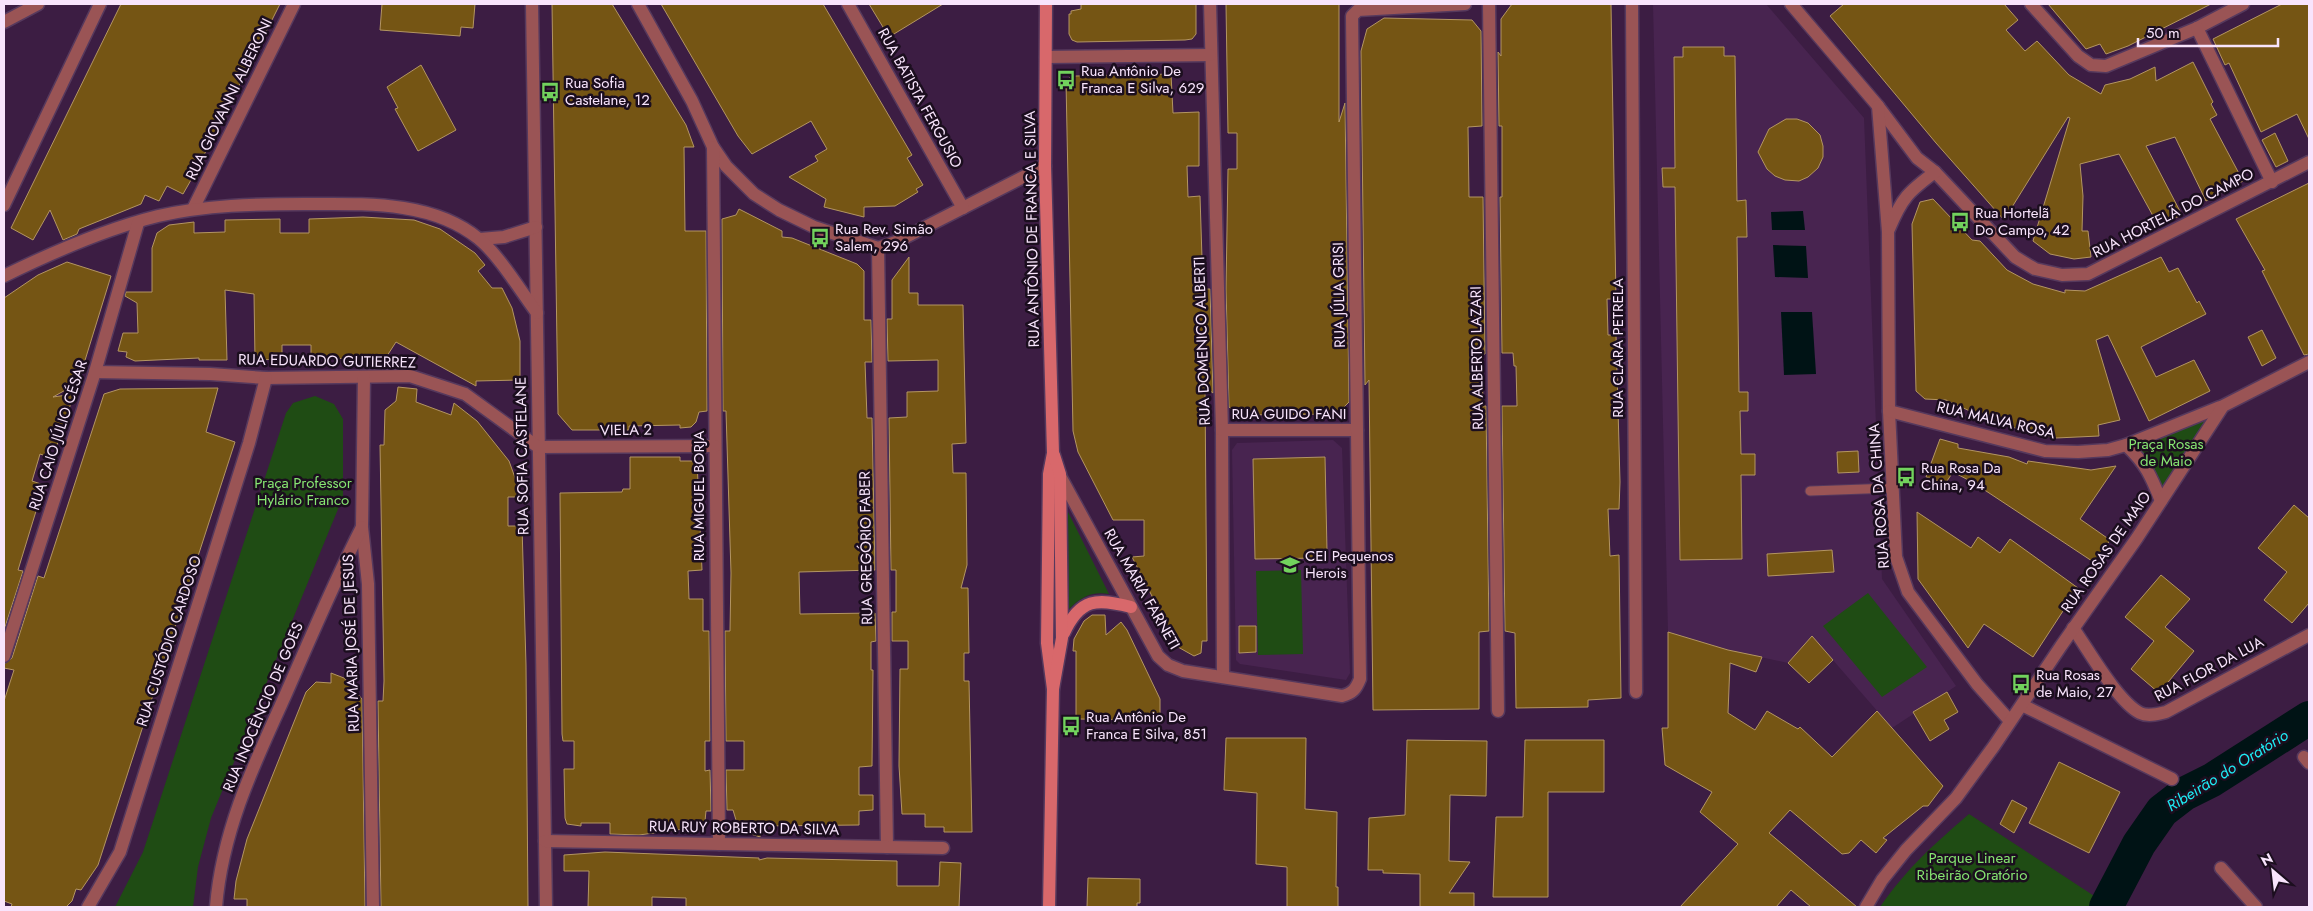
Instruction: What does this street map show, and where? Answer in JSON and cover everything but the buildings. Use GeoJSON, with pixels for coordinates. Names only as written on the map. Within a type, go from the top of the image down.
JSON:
{"type":"FeatureCollection","features":[{"type":"Feature","properties":{"kind":"main road","name":"RUA ANTÔNIO DE FRANCA E SILVA"},"geometry":{"type":"LineString","coordinates":[[1046,4],[1045,166],[1053,453],[1062,638],[1053,689]]}},
{"type":"Feature","properties":{"kind":"main road","name":"RUA ANTÔNIO DE FRANCA E SILVA"},"geometry":{"type":"LineString","coordinates":[[1049,907],[1053,689],[1047,642],[1054,474]]}},
{"type":"Feature","properties":{"kind":"main road"},"geometry":{"type":"LineString","coordinates":[[1062,638],[1071,618],[1083,607],[1095,601],[1131,607]]}},
{"type":"Feature","properties":{"kind":"street"},"geometry":{"type":"LineString","coordinates":[[4,22],[38,4]]}},
{"type":"Feature","properties":{"kind":"street"},"geometry":{"type":"LineString","coordinates":[[4,205],[100,4]]}},
{"type":"Feature","properties":{"kind":"street","name":"RUA GIOVANNI ALBERONI"},"geometry":{"type":"LineString","coordinates":[[193,209],[294,4]]}},
{"type":"Feature","properties":{"kind":"street","name":"RUA SOFIA CASTELANE"},"geometry":{"type":"LineString","coordinates":[[532,4],[546,907]]}},
{"type":"Feature","properties":{"kind":"street"},"geometry":{"type":"LineString","coordinates":[[638,4],[692,101],[713,147],[742,183],[754,194],[779,210],[814,227],[878,248],[896,242],[1045,166]]}},
{"type":"Feature","properties":{"kind":"street","name":"RUA BATISTA FERGUSIO"},"geometry":{"type":"LineString","coordinates":[[848,4],[963,208]]}},
{"type":"Feature","properties":{"kind":"street","name":"RUA DOMENICO ALBERTI"},"geometry":{"type":"LineString","coordinates":[[1210,4],[1222,430],[1223,677]]}},
{"type":"Feature","properties":{"kind":"street","name":"RUA JÚLIA GRISI"},"geometry":{"type":"LineString","coordinates":[[1356,689],[1360,679],[1352,16],[1358,10],[1465,4]]}},
{"type":"Feature","properties":{"kind":"street","name":"RUA ALBERTO LAZARI"},"geometry":{"type":"LineString","coordinates":[[1489,4],[1498,711]]}},
{"type":"Feature","properties":{"kind":"street","name":"RUA CLARA PETRELA"},"geometry":{"type":"LineString","coordinates":[[1632,4],[1636,692]]}},
{"type":"Feature","properties":{"kind":"street"},"geometry":{"type":"LineString","coordinates":[[1791,4],[1878,106]]}},
{"type":"Feature","properties":{"kind":"street"},"geometry":{"type":"LineString","coordinates":[[2031,4],[2078,56],[2091,65],[2106,66],[2120,62],[2197,28],[2243,4]]}},
{"type":"Feature","properties":{"kind":"street"},"geometry":{"type":"LineString","coordinates":[[2197,28],[2272,182]]}},
{"type":"Feature","properties":{"kind":"street"},"geometry":{"type":"LineString","coordinates":[[1046,57],[1210,55]]}},
{"type":"Feature","properties":{"kind":"street","name":"RUA HORTELÃ DO CAMPO"},"geometry":{"type":"LineString","coordinates":[[1878,106],[1917,158],[1935,172],[2015,256],[2035,269],[2062,275],[2088,274],[2309,162]]}},
{"type":"Feature","properties":{"kind":"street","name":"RUA ROSA DA CHINA"},"geometry":{"type":"LineString","coordinates":[[1878,106],[1888,232],[1889,411],[1896,557],[1908,592],[1976,684],[2010,721]]}},
{"type":"Feature","properties":{"kind":"street","name":"RUA MIGUEL BORJA"},"geometry":{"type":"LineString","coordinates":[[713,147],[719,844]]}},
{"type":"Feature","properties":{"kind":"street","name":"RUA ROSA DA CHINA"},"geometry":{"type":"LineString","coordinates":[[1888,232],[1900,202],[1913,187],[1935,172]]}},
{"type":"Feature","properties":{"kind":"street"},"geometry":{"type":"LineString","coordinates":[[4,276],[66,248],[138,223],[193,209],[245,204],[391,206],[425,213],[445,220],[480,239],[537,313]]}},
{"type":"Feature","properties":{"kind":"street","name":"RUA CAIO JÚLIO CÉSAR"},"geometry":{"type":"LineString","coordinates":[[4,656],[95,372],[138,223]]}},
{"type":"Feature","properties":{"kind":"street"},"geometry":{"type":"LineString","coordinates":[[480,239],[504,237],[536,228]]}},
{"type":"Feature","properties":{"kind":"street","name":"RUA GREGÓRIO FABER"},"geometry":{"type":"LineString","coordinates":[[878,248],[887,847]]}},
{"type":"Feature","properties":{"kind":"street"},"geometry":{"type":"LineString","coordinates":[[2222,406],[2309,362]]}},
{"type":"Feature","properties":{"kind":"street","name":"RUA EDUARDO GUTIERREZ"},"geometry":{"type":"LineString","coordinates":[[95,372],[210,374],[266,378],[410,376],[466,394],[538,447]]}},
{"type":"Feature","properties":{"kind":"street","name":"RUA MARIA JOSÉ DE JESUS"},"geometry":{"type":"LineString","coordinates":[[364,377],[362,527],[368,584],[373,907]]}},
{"type":"Feature","properties":{"kind":"street","name":"RUA CUSTÓDIO CARDOSO"},"geometry":{"type":"LineString","coordinates":[[91,906],[120,852],[246,452],[266,378]]}},
{"type":"Feature","properties":{"kind":"street","name":"RUA MALVA ROSA"},"geometry":{"type":"LineString","coordinates":[[1889,411],[2045,451],[2078,452],[2108,450],[2126,445],[2222,406]]}},
{"type":"Feature","properties":{"kind":"street","name":"RUA ROSAS DE MAIO"},"geometry":{"type":"LineString","coordinates":[[1866,907],[1882,880],[1906,850],[1956,798],[2161,501],[2222,406]]}},
{"type":"Feature","properties":{"kind":"street","name":"RUA GUIDO FANI"},"geometry":{"type":"LineString","coordinates":[[1222,430],[1357,430]]}},
{"type":"Feature","properties":{"kind":"street"},"geometry":{"type":"LineString","coordinates":[[2126,445],[2150,472],[2161,501]]}},
{"type":"Feature","properties":{"kind":"street","name":"VIELA 2"},"geometry":{"type":"LineString","coordinates":[[538,447],[715,446]]}},
{"type":"Feature","properties":{"kind":"street","name":"RUA MARIA FARNETI"},"geometry":{"type":"LineString","coordinates":[[1054,474],[1158,656],[1168,666],[1342,696],[1351,694],[1356,689]]}},
{"type":"Feature","properties":{"kind":"street","name":"RUA INOCÊNCIO DE GOES"},"geometry":{"type":"LineString","coordinates":[[216,907],[227,838],[246,785],[338,575],[362,527]]}},
{"type":"Feature","properties":{"kind":"street","name":"RUA FLOR DA LUA"},"geometry":{"type":"LineString","coordinates":[[2074,628],[2106,677],[2130,706],[2141,714],[2155,715],[2166,712],[2309,635]]}},
{"type":"Feature","properties":{"kind":"street"},"geometry":{"type":"LineString","coordinates":[[2022,705],[2172,779]]}},
{"type":"Feature","properties":{"kind":"street","name":"RUA RUY ROBERTO DA SILVA"},"geometry":{"type":"LineString","coordinates":[[544,840],[943,848]]}},
{"type":"Feature","properties":{"kind":"street"},"geometry":{"type":"LineString","coordinates":[[2221,868],[2256,907]]}},
{"type":"Feature","properties":{"kind":"lane"},"geometry":{"type":"LineString","coordinates":[[1810,491],[1892,488]]}},
{"type":"Feature","properties":{"kind":"shaded area"},"geometry":{"type":"Polygon","coordinates":[[[1653,4],[1766,4],[1864,118],[1882,579],[1956,686],[1892,728],[1812,636],[1788,663],[1732,651],[1668,632],[1653,4]]]}},
{"type":"Feature","properties":{"kind":"shaded area"},"geometry":{"type":"Polygon","coordinates":[[[1803,211],[1805,230],[1772,230],[1771,212],[1803,211]]]}},
{"type":"Feature","properties":{"kind":"shaded area"},"geometry":{"type":"Polygon","coordinates":[[[1773,245],[1806,246],[1808,278],[1775,277],[1773,245]]]}},
{"type":"Feature","properties":{"kind":"shaded area"},"geometry":{"type":"Polygon","coordinates":[[[1781,312],[1812,312],[1816,374],[1784,375],[1781,312]]]}},
{"type":"Feature","properties":{"kind":"shaded area","name":"CEI Pequenos Herois"},"geometry":{"type":"Polygon","coordinates":[[[1333,440],[1342,448],[1350,673],[1346,680],[1240,664],[1236,660],[1232,450],[1237,443],[1333,440]]]}},
{"type":"Feature","properties":{"kind":"green space","name":"Praça Professor Hylário Franco"},"geometry":{"type":"Polygon","coordinates":[[[315,396],[334,404],[343,419],[343,497],[211,818],[198,867],[193,907],[115,907],[143,852],[286,413],[293,403],[315,396]]]}},
{"type":"Feature","properties":{"kind":"green space","name":"Praça Rosas de Maio"},"geometry":{"type":"Polygon","coordinates":[[[2213,414],[2161,498],[2130,446],[2213,414]]]}},
{"type":"Feature","properties":{"kind":"green space"},"geometry":{"type":"Polygon","coordinates":[[[1068,512],[1109,594],[1092,594],[1078,601],[1069,609],[1068,512]]]}},
{"type":"Feature","properties":{"kind":"green space"},"geometry":{"type":"Polygon","coordinates":[[[1301,570],[1303,654],[1258,655],[1256,571],[1301,570]]]}},
{"type":"Feature","properties":{"kind":"green space"},"geometry":{"type":"Polygon","coordinates":[[[1868,593],[1927,667],[1882,697],[1823,626],[1868,593]]]}},
{"type":"Feature","properties":{"kind":"green space","name":"Parque Linear Ribeirão Oratório"},"geometry":{"type":"Polygon","coordinates":[[[1969,814],[2111,907],[1880,907],[1900,880],[1921,857],[1969,814]]]}},
{"type":"Feature","properties":{"kind":"waterway","name":"Ribeirão do Oratório"},"geometry":{"type":"LineString","coordinates":[[2106,907],[2139,844],[2162,811],[2184,794],[2212,780],[2309,718]]}},
{"type":"Feature","properties":{"kind":"place","name":"Rua Antônio De Franca E Silva, 629"},"geometry":{"type":"Point","coordinates":[1066,80]}},
{"type":"Feature","properties":{"kind":"place","name":"Rua Sofia Castelane, 12"},"geometry":{"type":"Point","coordinates":[550,92]}},
{"type":"Feature","properties":{"kind":"place","name":"Rua Hortelã Do Campo, 42"},"geometry":{"type":"Point","coordinates":[1960,222]}},
{"type":"Feature","properties":{"kind":"place","name":"Rua Rev. Simão Salem, 296"},"geometry":{"type":"Point","coordinates":[820,238]}},
{"type":"Feature","properties":{"kind":"place","name":"Rua Rosa Da China, 94"},"geometry":{"type":"Point","coordinates":[1906,477]}},
{"type":"Feature","properties":{"kind":"place","name":"CEI Pequenos Herois"},"geometry":{"type":"Point","coordinates":[1290,565]}},
{"type":"Feature","properties":{"kind":"place","name":"Rua Rosas de Maio, 27"},"geometry":{"type":"Point","coordinates":[2021,684]}},
{"type":"Feature","properties":{"kind":"place","name":"Rua Antônio De Franca E Silva, 851"},"geometry":{"type":"Point","coordinates":[1071,726]}}]}
